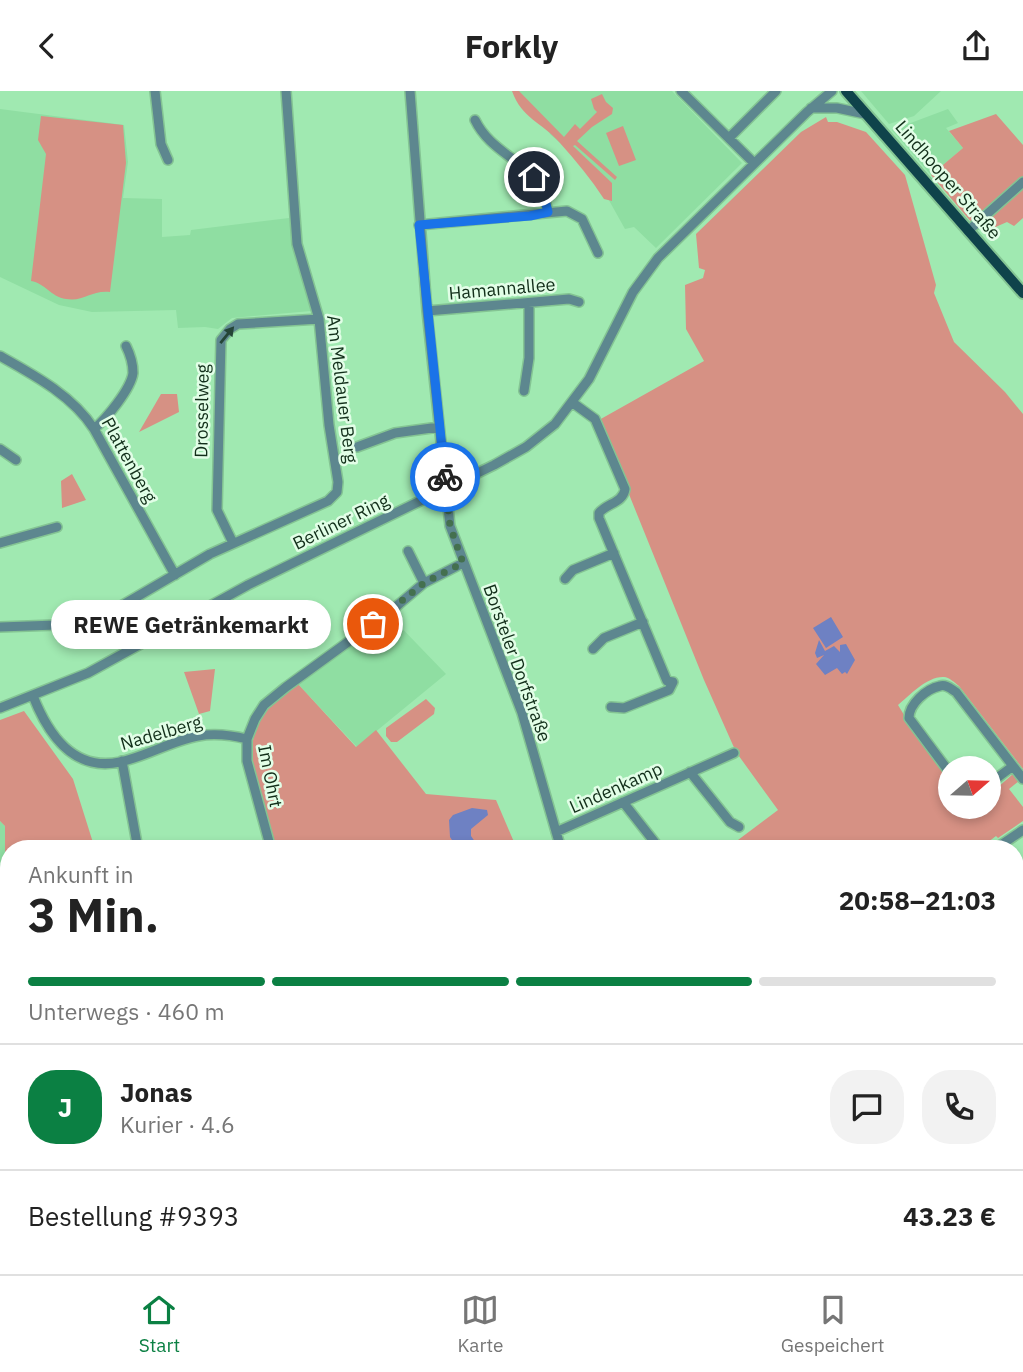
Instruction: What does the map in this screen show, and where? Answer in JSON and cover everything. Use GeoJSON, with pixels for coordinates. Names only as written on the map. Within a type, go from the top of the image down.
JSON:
{"type":"FeatureCollection","features":[{"type":"Feature","properties":{"kind":"main road","name":"Lindhooper Straße"},"geometry":{"type":"LineString","coordinates":[[846,91],[1023,293]]}},
{"type":"Feature","properties":{"kind":"street"},"geometry":{"type":"LineString","coordinates":[[155,91],[161,144],[168,160]]}},
{"type":"Feature","properties":{"kind":"street","name":"Am Meldauer Berg"},"geometry":{"type":"LineString","coordinates":[[0,627],[56,625],[104,616],[233,543],[328,501],[337,492],[319,319],[297,244],[286,91]]}},
{"type":"Feature","properties":{"kind":"street","name":"Borsteler Dorfstraße"},"geometry":{"type":"LineString","coordinates":[[410,91],[419,225],[450,526],[514,690],[558,840]]}},
{"type":"Feature","properties":{"kind":"street"},"geometry":{"type":"LineString","coordinates":[[681,91],[754,163]]}},
{"type":"Feature","properties":{"kind":"street"},"geometry":{"type":"LineString","coordinates":[[729,138],[776,91]]}},
{"type":"Feature","properties":{"kind":"street","name":"Berliner Ring"},"geometry":{"type":"LineString","coordinates":[[809,110],[821,91]]}},
{"type":"Feature","properties":{"kind":"street","name":"Berliner Ring"},"geometry":{"type":"LineString","coordinates":[[0,708],[88,673],[248,585],[526,447],[555,424],[573,403],[589,379],[633,292],[658,258],[809,110],[832,91]]}},
{"type":"Feature","properties":{"kind":"street"},"geometry":{"type":"LineString","coordinates":[[809,110],[840,109],[865,114]]}},
{"type":"Feature","properties":{"kind":"street"},"geometry":{"type":"LineString","coordinates":[[475,120],[482,134],[534,177],[544,196],[548,212]]}},
{"type":"Feature","properties":{"kind":"street"},"geometry":{"type":"LineString","coordinates":[[968,230],[1023,182]]}},
{"type":"Feature","properties":{"kind":"street"},"geometry":{"type":"LineString","coordinates":[[419,225],[567,211],[578,215],[598,253]]}},
{"type":"Feature","properties":{"kind":"street","name":"Hamannallee"},"geometry":{"type":"LineString","coordinates":[[427,311],[569,299],[579,302]]}},
{"type":"Feature","properties":{"kind":"street"},"geometry":{"type":"LineString","coordinates":[[524,391],[529,358],[529,303]]}},
{"type":"Feature","properties":{"kind":"street","name":"Drosselweg"},"geometry":{"type":"LineString","coordinates":[[233,543],[217,510],[220,340],[239,324],[319,319]]}},
{"type":"Feature","properties":{"kind":"street"},"geometry":{"type":"LineString","coordinates":[[94,429],[103,421],[130,383],[133,369],[126,345]]}},
{"type":"Feature","properties":{"kind":"street","name":"Plattenberg"},"geometry":{"type":"LineString","coordinates":[[0,356],[74,403],[94,429],[175,575]]}},
{"type":"Feature","properties":{"kind":"street"},"geometry":{"type":"LineString","coordinates":[[573,403],[595,419],[625,489],[620,500],[598,513],[667,681],[673,682],[669,690],[635,704],[624,708],[611,707]]}},
{"type":"Feature","properties":{"kind":"street"},"geometry":{"type":"LineString","coordinates":[[356,447],[395,433],[439,428]]}},
{"type":"Feature","properties":{"kind":"street"},"geometry":{"type":"LineString","coordinates":[[0,450],[16,460]]}},
{"type":"Feature","properties":{"kind":"street"},"geometry":{"type":"LineString","coordinates":[[0,543],[57,527]]}},
{"type":"Feature","properties":{"kind":"street"},"geometry":{"type":"LineString","coordinates":[[408,551],[424,583]]}},
{"type":"Feature","properties":{"kind":"street"},"geometry":{"type":"LineString","coordinates":[[565,579],[573,570],[614,553]]}},
{"type":"Feature","properties":{"kind":"street","name":"Im Ohrt"},"geometry":{"type":"LineString","coordinates":[[269,840],[247,761],[247,739],[264,705],[424,583],[463,563]]}},
{"type":"Feature","properties":{"kind":"street"},"geometry":{"type":"LineString","coordinates":[[593,649],[604,638],[643,622]]}},
{"type":"Feature","properties":{"kind":"street"},"geometry":{"type":"LineString","coordinates":[[938,757],[909,718],[909,712],[918,699],[941,685],[956,692],[1023,779]]}},
{"type":"Feature","properties":{"kind":"street","name":"Nadelberg"},"geometry":{"type":"LineString","coordinates":[[33,696],[51,735],[65,748],[86,759],[100,762],[122,761],[196,736],[214,734],[247,739]]}},
{"type":"Feature","properties":{"kind":"street","name":"Lindenkamp"},"geometry":{"type":"LineString","coordinates":[[556,832],[734,753]]}},
{"type":"Feature","properties":{"kind":"street"},"geometry":{"type":"LineString","coordinates":[[122,761],[136,840]]}},
{"type":"Feature","properties":{"kind":"street"},"geometry":{"type":"LineString","coordinates":[[1001,775],[1013,766]]}},
{"type":"Feature","properties":{"kind":"street","name":"Lindenkamp"},"geometry":{"type":"LineString","coordinates":[[690,772],[730,822],[739,827]]}},
{"type":"Feature","properties":{"kind":"street"},"geometry":{"type":"LineString","coordinates":[[623,802],[653,840]]}},
{"type":"Feature","properties":{"kind":"street"},"geometry":{"type":"LineString","coordinates":[[1008,840],[1023,829]]}},
{"type":"Feature","properties":{"kind":"shaded area"},"geometry":{"type":"Polygon","coordinates":[[[512,91],[519,91],[564,137],[575,124],[580,129],[597,112],[591,99],[602,94],[613,108],[612,114],[577,141],[617,177],[615,180],[573,146],[612,183],[612,201],[604,199],[560,143],[521,108],[512,91]]]}},
{"type":"Feature","properties":{"kind":"shaded area"},"geometry":{"type":"Polygon","coordinates":[[[518,91],[672,91],[742,163],[656,248],[634,227],[625,229],[606,195],[575,156],[551,135],[518,91]]]}},
{"type":"Feature","properties":{"kind":"shaded area"},"geometry":{"type":"Polygon","coordinates":[[[861,91],[941,91],[914,116],[889,124],[861,91]]]}},
{"type":"Feature","properties":{"kind":"shaded area"},"geometry":{"type":"Polygon","coordinates":[[[0,109],[124,125],[128,162],[123,198],[162,199],[162,237],[190,235],[191,230],[289,218],[311,311],[232,318],[218,329],[178,328],[176,310],[92,312],[59,305],[0,277],[0,109]]]}},
{"type":"Feature","properties":{"kind":"shaded area"},"geometry":{"type":"Polygon","coordinates":[[[948,109],[958,123],[946,128],[963,148],[931,175],[892,130],[948,109]]]}},
{"type":"Feature","properties":{"kind":"shaded area"},"geometry":{"type":"Polygon","coordinates":[[[996,114],[1023,145],[1023,178],[972,223],[931,175],[963,148],[949,131],[996,114]]]}},
{"type":"Feature","properties":{"kind":"shaded area"},"geometry":{"type":"Polygon","coordinates":[[[41,116],[123,125],[126,163],[110,292],[66,299],[31,281],[46,154],[38,140],[41,116]]]}},
{"type":"Feature","properties":{"kind":"shaded area"},"geometry":{"type":"Polygon","coordinates":[[[826,117],[828,122],[837,122],[866,132],[905,175],[936,285],[934,293],[954,342],[1005,392],[1023,414],[1023,769],[959,686],[948,678],[938,678],[925,683],[898,705],[938,762],[938,819],[1001,819],[1001,784],[1013,774],[1022,783],[1019,781],[1009,789],[1023,807],[1023,821],[998,838],[738,840],[778,810],[736,752],[704,680],[599,420],[704,361],[686,329],[685,285],[703,278],[705,270],[699,268],[696,234],[801,132],[826,117]]]}},
{"type":"Feature","properties":{"kind":"shaded area"},"geometry":{"type":"Polygon","coordinates":[[[623,126],[636,160],[619,166],[606,133],[623,126]]]}},
{"type":"Feature","properties":{"kind":"shaded area"},"geometry":{"type":"Polygon","coordinates":[[[1023,188],[1023,218],[1014,226],[1007,222],[991,229],[985,222],[1023,188]]]}},
{"type":"Feature","properties":{"kind":"shaded area"},"geometry":{"type":"Polygon","coordinates":[[[161,394],[177,394],[179,412],[139,432],[161,394]]]}},
{"type":"Feature","properties":{"kind":"shaded area"},"geometry":{"type":"Polygon","coordinates":[[[72,474],[86,500],[62,508],[61,481],[72,474]]]}},
{"type":"Feature","properties":{"kind":"shaded area"},"geometry":{"type":"Polygon","coordinates":[[[391,617],[446,674],[357,747],[298,684],[391,617]]]}},
{"type":"Feature","properties":{"kind":"shaded area"},"geometry":{"type":"Polygon","coordinates":[[[215,669],[210,711],[199,714],[184,672],[215,669]]]}},
{"type":"Feature","properties":{"kind":"shaded area"},"geometry":{"type":"Polygon","coordinates":[[[298,684],[356,747],[376,730],[426,794],[496,800],[513,840],[272,840],[259,795],[252,757],[258,722],[267,707],[298,684]]]}},
{"type":"Feature","properties":{"kind":"shaded area"},"geometry":{"type":"Polygon","coordinates":[[[426,699],[435,708],[434,714],[397,742],[391,742],[386,736],[386,728],[426,699]]]}},
{"type":"Feature","properties":{"kind":"shaded area"},"geometry":{"type":"Polygon","coordinates":[[[24,711],[73,779],[92,840],[5,840],[5,826],[0,821],[0,720],[24,711]]]}},
{"type":"Feature","properties":{"kind":"shaded area"},"geometry":{"type":"Polygon","coordinates":[[[0,821],[5,826],[5,840],[0,840],[0,821]]]}},
{"type":"Feature","properties":{"kind":"water"},"geometry":{"type":"Polygon","coordinates":[[[831,617],[843,637],[826,648],[813,628],[831,617]]]}},
{"type":"Feature","properties":{"kind":"water"},"geometry":{"type":"Polygon","coordinates":[[[819,640],[825,651],[834,646],[840,652],[840,645],[846,644],[855,660],[847,674],[842,674],[837,668],[825,675],[816,664],[824,655],[817,658],[815,653],[819,640]]]}},
{"type":"Feature","properties":{"kind":"water"},"geometry":{"type":"Polygon","coordinates":[[[472,808],[487,810],[488,815],[471,829],[474,840],[452,840],[449,820],[453,815],[472,808]]]}},
{"type":"Feature","properties":{"kind":"way so far"},"geometry":{"type":"LineString","coordinates":[[373,624],[424,583],[463,563],[450,526],[445,477]]}},
{"type":"Feature","properties":{"kind":"place","name":"REWE Getränkemarkt"},"geometry":{"type":"Point","coordinates":[373,624]}},
{"type":"Feature","properties":{"kind":"route"},"geometry":{"type":"LineString","coordinates":[[445,477],[419,225],[530,216],[548,212],[541,188],[534,177]]}}]}
